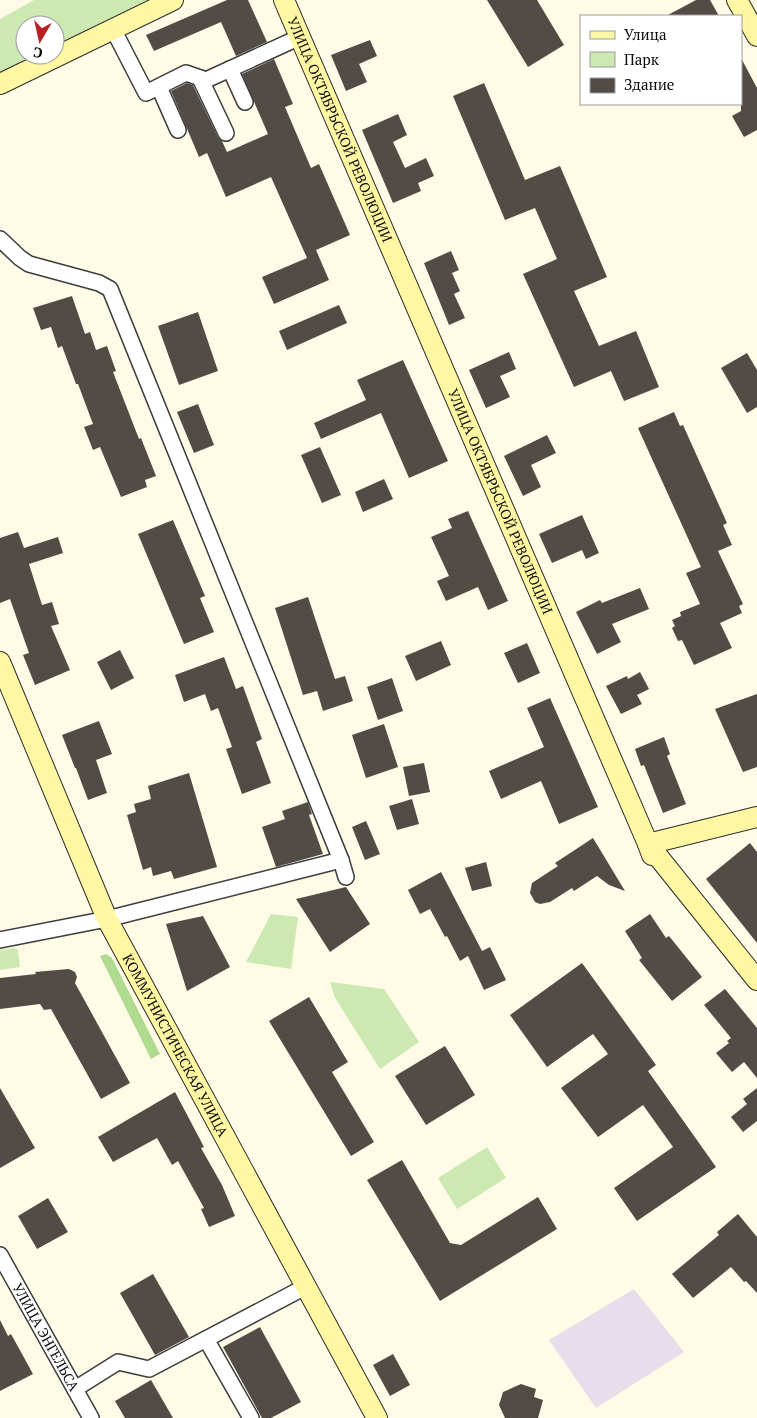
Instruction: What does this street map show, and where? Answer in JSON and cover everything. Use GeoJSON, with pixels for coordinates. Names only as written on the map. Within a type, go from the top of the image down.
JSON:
{"type":"FeatureCollection","features":[{"type":"Feature","properties":{"kind":"street"},"geometry":{"type":"LineString","coordinates":[[0,84],[173,0]]}},
{"type":"Feature","properties":{"kind":"street","name":"УЛИЦА ОКТЯБРЬСКОЙ РЕВОЛЮЦИИ"},"geometry":{"type":"LineString","coordinates":[[284,0],[648,844],[757,980]]}},
{"type":"Feature","properties":{"kind":"street"},"geometry":{"type":"LineString","coordinates":[[737,0],[757,36]]}},
{"type":"Feature","properties":{"kind":"street"},"geometry":{"type":"LineString","coordinates":[[113,29],[146,93],[186,72],[206,80],[300,37]]}},
{"type":"Feature","properties":{"kind":"street"},"geometry":{"type":"LineString","coordinates":[[230,69],[245,102]]}},
{"type":"Feature","properties":{"kind":"street"},"geometry":{"type":"LineString","coordinates":[[200,78],[226,133]]}},
{"type":"Feature","properties":{"kind":"street"},"geometry":{"type":"LineString","coordinates":[[158,87],[178,130]]}},
{"type":"Feature","properties":{"kind":"street"},"geometry":{"type":"LineString","coordinates":[[0,239],[28,264],[99,283],[110,289],[341,860],[346,877]]}},
{"type":"Feature","properties":{"kind":"street","name":"КОММУНИСТИЧЕСКАЯ УЛИЦА"},"geometry":{"type":"LineString","coordinates":[[0,662],[107,919],[377,1418]]}},
{"type":"Feature","properties":{"kind":"street"},"geometry":{"type":"LineString","coordinates":[[757,817],[648,844],[656,868],[757,995]]}},
{"type":"Feature","properties":{"kind":"street"},"geometry":{"type":"LineString","coordinates":[[0,940],[107,919],[341,860]]}},
{"type":"Feature","properties":{"kind":"street","name":"УЛИЦА ЭНГЕЛЬСА"},"geometry":{"type":"LineString","coordinates":[[0,1255],[91,1418]]}},
{"type":"Feature","properties":{"kind":"street"},"geometry":{"type":"LineString","coordinates":[[75,1389],[118,1362],[149,1369],[305,1286]]}},
{"type":"Feature","properties":{"kind":"street"},"geometry":{"type":"LineString","coordinates":[[206,1339],[251,1418]]}},
{"type":"Feature","properties":{"kind":"shaded area"},"geometry":{"type":"Polygon","coordinates":[[[634,1289],[684,1352],[596,1408],[549,1340],[634,1289]]]}},
{"type":"Feature","properties":{"kind":"green space"},"geometry":{"type":"Polygon","coordinates":[[[34,0],[155,0],[65,44],[65,15],[15,15],[15,65],[23,65],[0,76],[0,19],[34,0]]]}},
{"type":"Feature","properties":{"kind":"green space"},"geometry":{"type":"Polygon","coordinates":[[[271,914],[298,917],[291,969],[246,962],[271,914]]]}},
{"type":"Feature","properties":{"kind":"green space"},"geometry":{"type":"Polygon","coordinates":[[[14,948],[18,950],[20,967],[0,970],[0,950],[14,948]]]}},
{"type":"Feature","properties":{"kind":"green space"},"geometry":{"type":"Polygon","coordinates":[[[106,954],[112,958],[160,1054],[151,1059],[100,956],[106,954]]]}},
{"type":"Feature","properties":{"kind":"green space"},"geometry":{"type":"Polygon","coordinates":[[[330,982],[384,989],[419,1042],[380,1069],[335,998],[330,982]]]}},
{"type":"Feature","properties":{"kind":"green space"},"geometry":{"type":"Polygon","coordinates":[[[487,1147],[506,1178],[457,1209],[438,1178],[487,1147]]]}},
{"type":"Feature","properties":{"kind":"building"},"geometry":{"type":"Polygon","coordinates":[[[227,0],[248,0],[267,42],[236,56],[221,22],[154,51],[146,35],[227,0]]]}},
{"type":"Feature","properties":{"kind":"building"},"geometry":{"type":"Polygon","coordinates":[[[487,0],[537,0],[564,45],[528,67],[487,0]]]}},
{"type":"Feature","properties":{"kind":"building"},"geometry":{"type":"Polygon","coordinates":[[[696,0],[710,0],[718,15],[668,15],[696,0]]]}},
{"type":"Feature","properties":{"kind":"building"},"geometry":{"type":"Polygon","coordinates":[[[370,40],[377,56],[359,64],[367,82],[346,91],[331,55],[370,40]]]}},
{"type":"Feature","properties":{"kind":"building"},"geometry":{"type":"Polygon","coordinates":[[[274,59],[293,104],[285,107],[311,168],[319,164],[350,235],[316,250],[329,280],[274,304],[262,277],[307,258],[271,177],[226,197],[207,153],[199,157],[171,91],[187,83],[193,85],[227,152],[268,134],[242,74],[274,59]]]}},
{"type":"Feature","properties":{"kind":"building"},"geometry":{"type":"Polygon","coordinates":[[[742,60],[757,88],[757,130],[744,137],[732,116],[741,111],[742,60]]]}},
{"type":"Feature","properties":{"kind":"building"},"geometry":{"type":"Polygon","coordinates":[[[484,83],[525,180],[560,166],[607,277],[574,291],[599,346],[636,331],[659,387],[624,401],[611,371],[574,387],[523,274],[557,259],[535,208],[505,220],[453,96],[484,83]]]}},
{"type":"Feature","properties":{"kind":"building"},"geometry":{"type":"Polygon","coordinates":[[[398,114],[407,135],[393,142],[405,168],[426,158],[434,176],[418,183],[421,191],[393,203],[362,130],[398,114]]]}},
{"type":"Feature","properties":{"kind":"building"},"geometry":{"type":"Polygon","coordinates":[[[451,251],[459,270],[452,273],[460,291],[454,294],[465,318],[449,325],[424,263],[451,251]]]}},
{"type":"Feature","properties":{"kind":"building"},"geometry":{"type":"Polygon","coordinates":[[[72,296],[85,334],[90,332],[96,350],[107,346],[116,371],[113,372],[139,439],[141,438],[156,476],[145,480],[147,487],[121,497],[100,447],[93,450],[84,427],[93,424],[62,346],[58,348],[51,327],[41,330],[33,308],[72,296]]]}},
{"type":"Feature","properties":{"kind":"building"},"geometry":{"type":"Polygon","coordinates":[[[339,305],[347,323],[287,350],[279,331],[339,305]]]}},
{"type":"Feature","properties":{"kind":"building"},"geometry":{"type":"Polygon","coordinates":[[[198,312],[218,371],[179,385],[158,326],[198,312]]]}},
{"type":"Feature","properties":{"kind":"building"},"geometry":{"type":"Polygon","coordinates":[[[509,352],[516,369],[500,376],[510,397],[486,408],[469,370],[509,352]]]}},
{"type":"Feature","properties":{"kind":"building"},"geometry":{"type":"Polygon","coordinates":[[[747,353],[757,370],[757,407],[747,413],[721,368],[747,353]]]}},
{"type":"Feature","properties":{"kind":"building"},"geometry":{"type":"Polygon","coordinates":[[[403,360],[448,461],[409,478],[381,413],[321,439],[314,423],[366,400],[357,380],[403,360]]]}},
{"type":"Feature","properties":{"kind":"building"},"geometry":{"type":"Polygon","coordinates":[[[198,404],[214,445],[194,453],[177,412],[198,404]]]}},
{"type":"Feature","properties":{"kind":"building"},"geometry":{"type":"Polygon","coordinates":[[[674,412],[680,426],[683,425],[727,523],[723,525],[732,545],[718,551],[743,604],[739,606],[742,613],[720,623],[732,648],[694,665],[682,640],[678,641],[672,628],[675,626],[672,620],[681,616],[680,612],[700,604],[686,573],[701,567],[638,428],[674,412]]]}},
{"type":"Feature","properties":{"kind":"building"},"geometry":{"type":"Polygon","coordinates":[[[547,435],[556,453],[531,465],[541,487],[523,496],[504,456],[547,435]]]}},
{"type":"Feature","properties":{"kind":"building"},"geometry":{"type":"Polygon","coordinates":[[[320,447],[341,495],[322,503],[301,455],[320,447]]]}},
{"type":"Feature","properties":{"kind":"building"},"geometry":{"type":"Polygon","coordinates":[[[384,479],[393,499],[363,512],[355,492],[384,479]]]}},
{"type":"Feature","properties":{"kind":"building"},"geometry":{"type":"Polygon","coordinates":[[[468,511],[508,601],[488,610],[478,587],[446,601],[437,581],[449,576],[431,537],[452,528],[448,519],[468,511]]]}},
{"type":"Feature","properties":{"kind":"building"},"geometry":{"type":"Polygon","coordinates":[[[582,515],[599,553],[586,559],[582,550],[552,563],[539,534],[582,515]]]}},
{"type":"Feature","properties":{"kind":"building"},"geometry":{"type":"Polygon","coordinates":[[[173,520],[205,596],[200,598],[214,632],[184,644],[138,534],[173,520]]]}},
{"type":"Feature","properties":{"kind":"building"},"geometry":{"type":"Polygon","coordinates":[[[18,532],[24,548],[58,537],[63,553],[29,564],[42,605],[52,602],[59,624],[51,626],[70,670],[35,685],[23,655],[29,653],[10,599],[0,603],[0,538],[18,532]]]}},
{"type":"Feature","properties":{"kind":"building"},"geometry":{"type":"Polygon","coordinates":[[[640,588],[649,609],[612,624],[621,642],[597,654],[576,612],[600,600],[602,603],[640,588]]]}},
{"type":"Feature","properties":{"kind":"building"},"geometry":{"type":"Polygon","coordinates":[[[308,597],[335,679],[345,676],[353,701],[323,711],[317,691],[303,695],[275,608],[308,597]]]}},
{"type":"Feature","properties":{"kind":"building"},"geometry":{"type":"Polygon","coordinates":[[[441,641],[451,665],[416,681],[405,656],[441,641]]]}},
{"type":"Feature","properties":{"kind":"building"},"geometry":{"type":"Polygon","coordinates":[[[527,643],[540,673],[518,683],[504,653],[527,643]]]}},
{"type":"Feature","properties":{"kind":"building"},"geometry":{"type":"Polygon","coordinates":[[[120,650],[134,678],[111,690],[97,662],[120,650]]]}},
{"type":"Feature","properties":{"kind":"building"},"geometry":{"type":"Polygon","coordinates":[[[224,657],[236,689],[243,686],[262,739],[256,742],[271,783],[242,794],[226,749],[232,747],[218,708],[211,711],[205,694],[184,702],[175,675],[224,657]]]}},
{"type":"Feature","properties":{"kind":"building"},"geometry":{"type":"Polygon","coordinates":[[[640,672],[649,689],[637,695],[642,704],[621,714],[606,686],[627,676],[628,679],[640,672]]]}},
{"type":"Feature","properties":{"kind":"building"},"geometry":{"type":"Polygon","coordinates":[[[392,678],[403,711],[378,720],[367,687],[392,678]]]}},
{"type":"Feature","properties":{"kind":"building"},"geometry":{"type":"Polygon","coordinates":[[[757,694],[757,767],[743,772],[715,709],[757,694]]]}},
{"type":"Feature","properties":{"kind":"building"},"geometry":{"type":"Polygon","coordinates":[[[550,698],[598,807],[559,824],[541,781],[501,799],[489,771],[544,747],[527,708],[550,698]]]}},
{"type":"Feature","properties":{"kind":"building"},"geometry":{"type":"Polygon","coordinates":[[[99,721],[112,754],[96,760],[107,793],[88,800],[62,735],[99,721]]]}},
{"type":"Feature","properties":{"kind":"building"},"geometry":{"type":"Polygon","coordinates":[[[384,724],[398,767],[366,778],[352,735],[384,724]]]}},
{"type":"Feature","properties":{"kind":"building"},"geometry":{"type":"Polygon","coordinates":[[[664,737],[670,754],[667,756],[686,804],[663,813],[644,765],[641,766],[635,749],[664,737]]]}},
{"type":"Feature","properties":{"kind":"building"},"geometry":{"type":"Polygon","coordinates":[[[424,763],[430,792],[409,796],[403,767],[424,763]]]}},
{"type":"Feature","properties":{"kind":"building"},"geometry":{"type":"Polygon","coordinates":[[[189,773],[217,867],[174,879],[171,871],[153,876],[151,867],[143,870],[127,815],[136,812],[134,804],[151,799],[148,786],[189,773]]]}},
{"type":"Feature","properties":{"kind":"building"},"geometry":{"type":"Polygon","coordinates":[[[412,799],[419,824],[397,830],[389,806],[412,799]]]}},
{"type":"Feature","properties":{"kind":"building"},"geometry":{"type":"Polygon","coordinates":[[[308,802],[312,814],[309,815],[323,854],[276,867],[262,827],[285,819],[282,811],[308,802]]]}},
{"type":"Feature","properties":{"kind":"building"},"geometry":{"type":"Polygon","coordinates":[[[366,821],[380,854],[365,860],[352,827],[366,821]]]}},
{"type":"Feature","properties":{"kind":"building"},"geometry":{"type":"Polygon","coordinates":[[[593,838],[625,891],[609,885],[597,876],[574,891],[572,888],[550,902],[540,904],[535,902],[530,893],[532,883],[558,866],[555,863],[593,838]]]}},
{"type":"Feature","properties":{"kind":"building"},"geometry":{"type":"Polygon","coordinates":[[[750,843],[757,852],[757,943],[706,879],[750,843]]]}},
{"type":"Feature","properties":{"kind":"building"},"geometry":{"type":"Polygon","coordinates":[[[486,862],[492,886],[472,891],[465,868],[486,862]]]}},
{"type":"Feature","properties":{"kind":"building"},"geometry":{"type":"Polygon","coordinates":[[[441,872],[482,951],[490,947],[506,980],[484,990],[468,956],[460,961],[430,909],[420,914],[408,890],[441,872]]]}},
{"type":"Feature","properties":{"kind":"building"},"geometry":{"type":"Polygon","coordinates":[[[346,887],[370,924],[330,952],[296,899],[346,887]]]}},
{"type":"Feature","properties":{"kind":"building"},"geometry":{"type":"Polygon","coordinates":[[[650,914],[666,938],[669,936],[702,977],[672,1001],[639,960],[642,958],[625,931],[650,914]]]}},
{"type":"Feature","properties":{"kind":"building"},"geometry":{"type":"Polygon","coordinates":[[[203,916],[230,967],[187,991],[166,924],[203,916]]]}},
{"type":"Feature","properties":{"kind":"building"},"geometry":{"type":"Polygon","coordinates":[[[582,963],[656,1065],[648,1071],[716,1167],[637,1221],[614,1188],[673,1147],[643,1105],[598,1137],[561,1088],[608,1054],[593,1034],[547,1067],[510,1015],[582,963]]]}},
{"type":"Feature","properties":{"kind":"building"},"geometry":{"type":"Polygon","coordinates":[[[69,969],[75,972],[77,977],[75,983],[130,1083],[101,1099],[51,1009],[44,1010],[40,1004],[0,1009],[0,978],[69,969]]]}},
{"type":"Feature","properties":{"kind":"building"},"geometry":{"type":"Polygon","coordinates":[[[725,989],[757,1028],[757,1078],[744,1062],[732,1072],[716,1053],[729,1043],[727,1041],[731,1038],[704,1005],[725,989]]]}},
{"type":"Feature","properties":{"kind":"building"},"geometry":{"type":"Polygon","coordinates":[[[309,997],[348,1062],[332,1072],[374,1142],[351,1156],[269,1021],[309,997]]]}},
{"type":"Feature","properties":{"kind":"building"},"geometry":{"type":"Polygon","coordinates":[[[445,1046],[475,1095],[426,1125],[395,1076],[445,1046]]]}},
{"type":"Feature","properties":{"kind":"building"},"geometry":{"type":"Polygon","coordinates":[[[0,1088],[35,1148],[0,1168],[0,1088]]]}},
{"type":"Feature","properties":{"kind":"building"},"geometry":{"type":"Polygon","coordinates":[[[757,1088],[757,1121],[743,1132],[731,1117],[747,1104],[743,1099],[757,1088]]]}},
{"type":"Feature","properties":{"kind":"building"},"geometry":{"type":"Polygon","coordinates":[[[175,1092],[204,1147],[201,1148],[222,1185],[235,1216],[209,1227],[201,1209],[204,1208],[178,1161],[172,1165],[157,1138],[113,1162],[98,1137],[175,1092]]]}},
{"type":"Feature","properties":{"kind":"building"},"geometry":{"type":"Polygon","coordinates":[[[402,1160],[450,1243],[461,1245],[538,1197],[557,1229],[440,1301],[367,1180],[402,1160]]]}},
{"type":"Feature","properties":{"kind":"building"},"geometry":{"type":"Polygon","coordinates":[[[48,1198],[68,1232],[37,1249],[18,1216],[48,1198]]]}},
{"type":"Feature","properties":{"kind":"building"},"geometry":{"type":"Polygon","coordinates":[[[738,1214],[757,1237],[757,1293],[731,1267],[693,1298],[672,1274],[719,1235],[717,1232],[738,1214]]]}},
{"type":"Feature","properties":{"kind":"building"},"geometry":{"type":"Polygon","coordinates":[[[153,1274],[189,1337],[155,1355],[120,1293],[153,1274]]]}},
{"type":"Feature","properties":{"kind":"building"},"geometry":{"type":"Polygon","coordinates":[[[0,1320],[8,1336],[11,1334],[33,1374],[0,1391],[0,1320]]]}},
{"type":"Feature","properties":{"kind":"building"},"geometry":{"type":"Polygon","coordinates":[[[260,1327],[301,1402],[271,1418],[262,1418],[223,1347],[260,1327]]]}},
{"type":"Feature","properties":{"kind":"building"},"geometry":{"type":"Polygon","coordinates":[[[393,1354],[410,1385],[390,1396],[373,1365],[393,1354]]]}},
{"type":"Feature","properties":{"kind":"building"},"geometry":{"type":"Polygon","coordinates":[[[151,1380],[173,1418],[125,1418],[115,1401],[151,1380]]]}},
{"type":"Feature","properties":{"kind":"building"},"geometry":{"type":"Polygon","coordinates":[[[521,1384],[536,1389],[534,1397],[543,1400],[538,1418],[505,1418],[499,1405],[503,1392],[521,1384]]]}}]}
